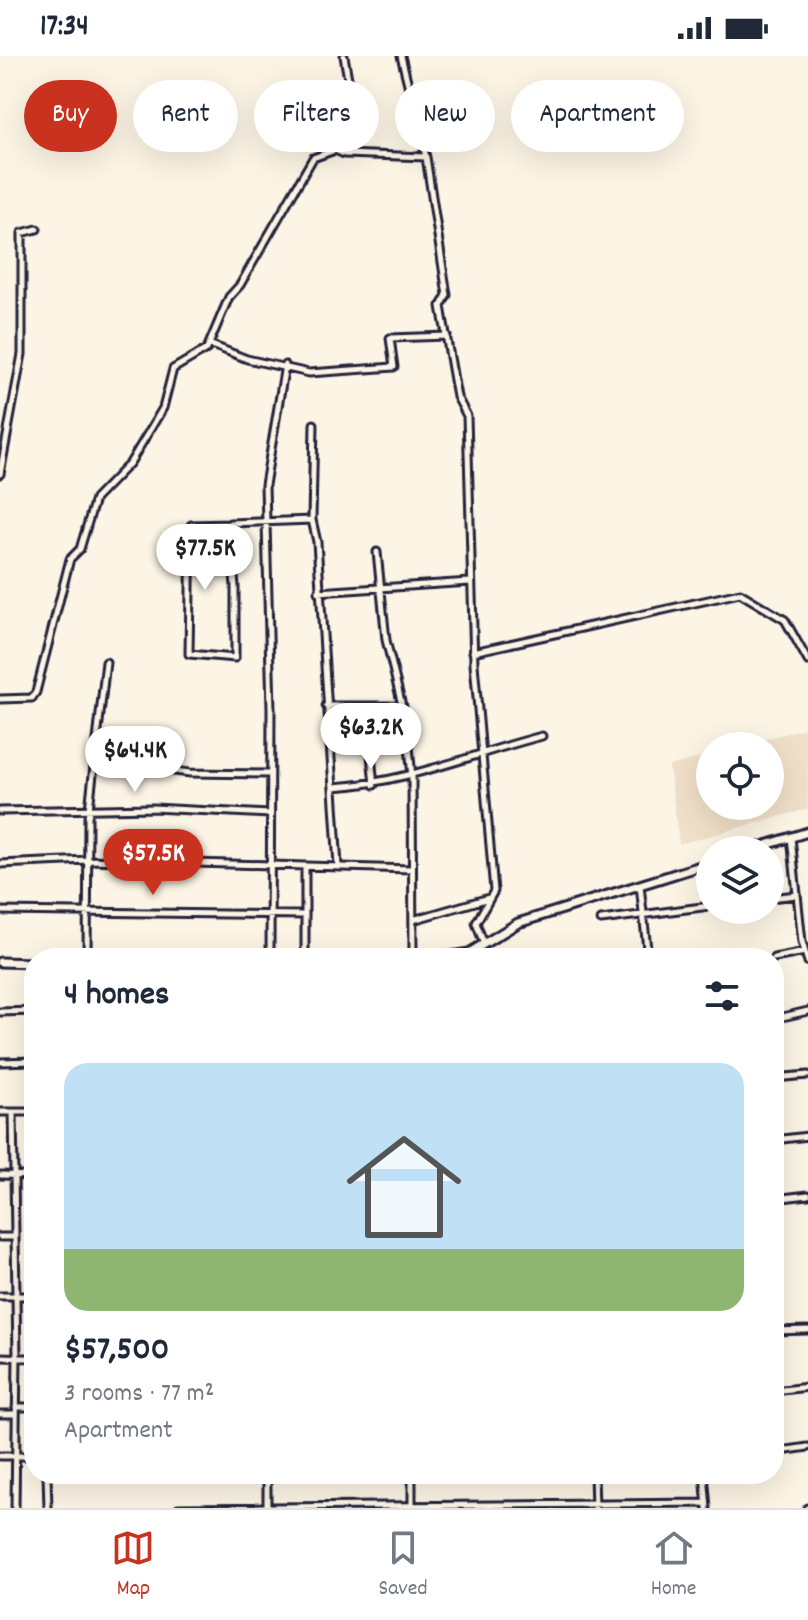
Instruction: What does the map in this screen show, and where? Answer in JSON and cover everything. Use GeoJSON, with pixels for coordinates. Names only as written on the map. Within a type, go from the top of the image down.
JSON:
{"type":"FeatureCollection","features":[{"type":"Feature","properties":{"kind":"street"},"geometry":{"type":"LineString","coordinates":[[344,56],[348,80]]}},
{"type":"Feature","properties":{"kind":"street"},"geometry":{"type":"LineString","coordinates":[[401,56],[426,157],[447,295],[441,306],[457,397],[467,416],[473,652],[479,752],[494,891],[476,923],[484,944]]}},
{"type":"Feature","properties":{"kind":"street"},"geometry":{"type":"LineString","coordinates":[[0,699],[32,698],[36,692],[70,559],[80,549],[95,499],[130,463],[163,408],[173,369],[207,349],[229,297],[240,285],[313,158],[330,152]]}},
{"type":"Feature","properties":{"kind":"street"},"geometry":{"type":"LineString","coordinates":[[340,152],[426,157]]}},
{"type":"Feature","properties":{"kind":"street"},"geometry":{"type":"LineString","coordinates":[[0,474],[22,354],[22,233],[37,229]]}},
{"type":"Feature","properties":{"kind":"street"},"geometry":{"type":"LineString","coordinates":[[209,344],[247,359],[285,365],[309,373],[394,367],[390,338],[447,336]]}},
{"type":"Feature","properties":{"kind":"street"},"geometry":{"type":"LineString","coordinates":[[270,948],[265,485],[285,365]]}},
{"type":"Feature","properties":{"kind":"street"},"geometry":{"type":"LineString","coordinates":[[314,424],[312,520],[317,542],[338,866]]}},
{"type":"Feature","properties":{"kind":"street"},"geometry":{"type":"LineString","coordinates":[[230,524],[235,587],[235,658],[189,654],[191,525],[266,519],[312,520]]}},
{"type":"Feature","properties":{"kind":"street"},"geometry":{"type":"LineString","coordinates":[[377,552],[389,657],[403,706],[412,777],[413,948]]}},
{"type":"Feature","properties":{"kind":"street"},"geometry":{"type":"LineString","coordinates":[[318,592],[470,582]]}},
{"type":"Feature","properties":{"kind":"street"},"geometry":{"type":"LineString","coordinates":[[473,652],[740,593],[785,620],[808,661]]}},
{"type":"Feature","properties":{"kind":"street"},"geometry":{"type":"LineString","coordinates":[[87,948],[89,808],[106,662]]}},
{"type":"Feature","properties":{"kind":"street"},"geometry":{"type":"LineString","coordinates":[[326,706],[403,706]]}},
{"type":"Feature","properties":{"kind":"street"},"geometry":{"type":"LineString","coordinates":[[366,706],[374,785]]}},
{"type":"Feature","properties":{"kind":"street"},"geometry":{"type":"LineString","coordinates":[[333,787],[374,785],[412,777],[479,752],[542,736]]}},
{"type":"Feature","properties":{"kind":"street"},"geometry":{"type":"LineString","coordinates":[[94,761],[190,773],[270,774]]}},
{"type":"Feature","properties":{"kind":"street"},"geometry":{"type":"LineString","coordinates":[[0,811],[89,808],[270,814]]}},
{"type":"Feature","properties":{"kind":"street"},"geometry":{"type":"LineString","coordinates":[[784,839],[808,832]]}},
{"type":"Feature","properties":{"kind":"street"},"geometry":{"type":"LineString","coordinates":[[791,837],[808,962]]}},
{"type":"Feature","properties":{"kind":"street"},"geometry":{"type":"LineString","coordinates":[[0,864],[88,860],[412,869]]}},
{"type":"Feature","properties":{"kind":"street"},"geometry":{"type":"LineString","coordinates":[[305,866],[305,948]]}},
{"type":"Feature","properties":{"kind":"street"},"geometry":{"type":"LineString","coordinates":[[477,948],[518,923],[696,867]]}},
{"type":"Feature","properties":{"kind":"street"},"geometry":{"type":"LineString","coordinates":[[640,885],[647,948]]}},
{"type":"Feature","properties":{"kind":"street"},"geometry":{"type":"LineString","coordinates":[[784,896],[797,895]]}},
{"type":"Feature","properties":{"kind":"street"},"geometry":{"type":"LineString","coordinates":[[413,920],[490,897]]}},
{"type":"Feature","properties":{"kind":"street"},"geometry":{"type":"LineString","coordinates":[[601,920],[696,908]]}},
{"type":"Feature","properties":{"kind":"street"},"geometry":{"type":"LineString","coordinates":[[0,911],[305,915]]}},
{"type":"Feature","properties":{"kind":"street"},"geometry":{"type":"LineString","coordinates":[[784,956],[805,952]]}},
{"type":"Feature","properties":{"kind":"street"},"geometry":{"type":"LineString","coordinates":[[0,962],[24,963]]}},
{"type":"Feature","properties":{"kind":"street"},"geometry":{"type":"LineString","coordinates":[[0,1012],[24,1011]]}},
{"type":"Feature","properties":{"kind":"street"},"geometry":{"type":"LineString","coordinates":[[784,1017],[808,1011]]}},
{"type":"Feature","properties":{"kind":"street"},"geometry":{"type":"LineString","coordinates":[[0,1062],[24,1061]]}},
{"type":"Feature","properties":{"kind":"street"},"geometry":{"type":"LineString","coordinates":[[784,1077],[808,1075]]}},
{"type":"Feature","properties":{"kind":"street"},"geometry":{"type":"LineString","coordinates":[[0,1112],[24,1112]]}},
{"type":"Feature","properties":{"kind":"street"},"geometry":{"type":"LineString","coordinates":[[13,1112],[17,1357],[15,1508]]}},
{"type":"Feature","properties":{"kind":"street"},"geometry":{"type":"LineString","coordinates":[[784,1139],[808,1136]]}},
{"type":"Feature","properties":{"kind":"street"},"geometry":{"type":"LineString","coordinates":[[0,1175],[24,1176]]}},
{"type":"Feature","properties":{"kind":"street"},"geometry":{"type":"LineString","coordinates":[[784,1198],[808,1195]]}},
{"type":"Feature","properties":{"kind":"street"},"geometry":{"type":"LineString","coordinates":[[0,1237],[15,1237]]}},
{"type":"Feature","properties":{"kind":"street"},"geometry":{"type":"LineString","coordinates":[[0,1296],[24,1296]]}},
{"type":"Feature","properties":{"kind":"street"},"geometry":{"type":"LineString","coordinates":[[784,1331],[808,1330]]}},
{"type":"Feature","properties":{"kind":"street"},"geometry":{"type":"LineString","coordinates":[[0,1357],[24,1357]]}},
{"type":"Feature","properties":{"kind":"street"},"geometry":{"type":"LineString","coordinates":[[784,1390],[808,1387]]}},
{"type":"Feature","properties":{"kind":"street"},"geometry":{"type":"LineString","coordinates":[[0,1414],[24,1409]]}},
{"type":"Feature","properties":{"kind":"street"},"geometry":{"type":"LineString","coordinates":[[784,1451],[808,1447]]}},
{"type":"Feature","properties":{"kind":"street"},"geometry":{"type":"LineString","coordinates":[[0,1456],[24,1456]]}},
{"type":"Feature","properties":{"kind":"street"},"geometry":{"type":"LineString","coordinates":[[47,1484],[48,1508]]}},
{"type":"Feature","properties":{"kind":"street"},"geometry":{"type":"LineString","coordinates":[[267,1484],[267,1508]]}},
{"type":"Feature","properties":{"kind":"street"},"geometry":{"type":"LineString","coordinates":[[412,1484],[412,1507]]}},
{"type":"Feature","properties":{"kind":"street"},"geometry":{"type":"LineString","coordinates":[[594,1484],[594,1506]]}},
{"type":"Feature","properties":{"kind":"street"},"geometry":{"type":"LineString","coordinates":[[178,1508],[707,1506],[705,1484]]}},
{"type":"Feature","properties":{"kind":"shaded area"},"geometry":{"type":"Polygon","coordinates":[[[808,727],[808,809],[784,816],[784,734],[808,727]]]}},
{"type":"Feature","properties":{"kind":"shaded area"},"geometry":{"type":"Polygon","coordinates":[[[696,759],[696,820],[767,820],[708,836],[696,836],[696,839],[679,844],[669,766],[696,759]]]}}]}
